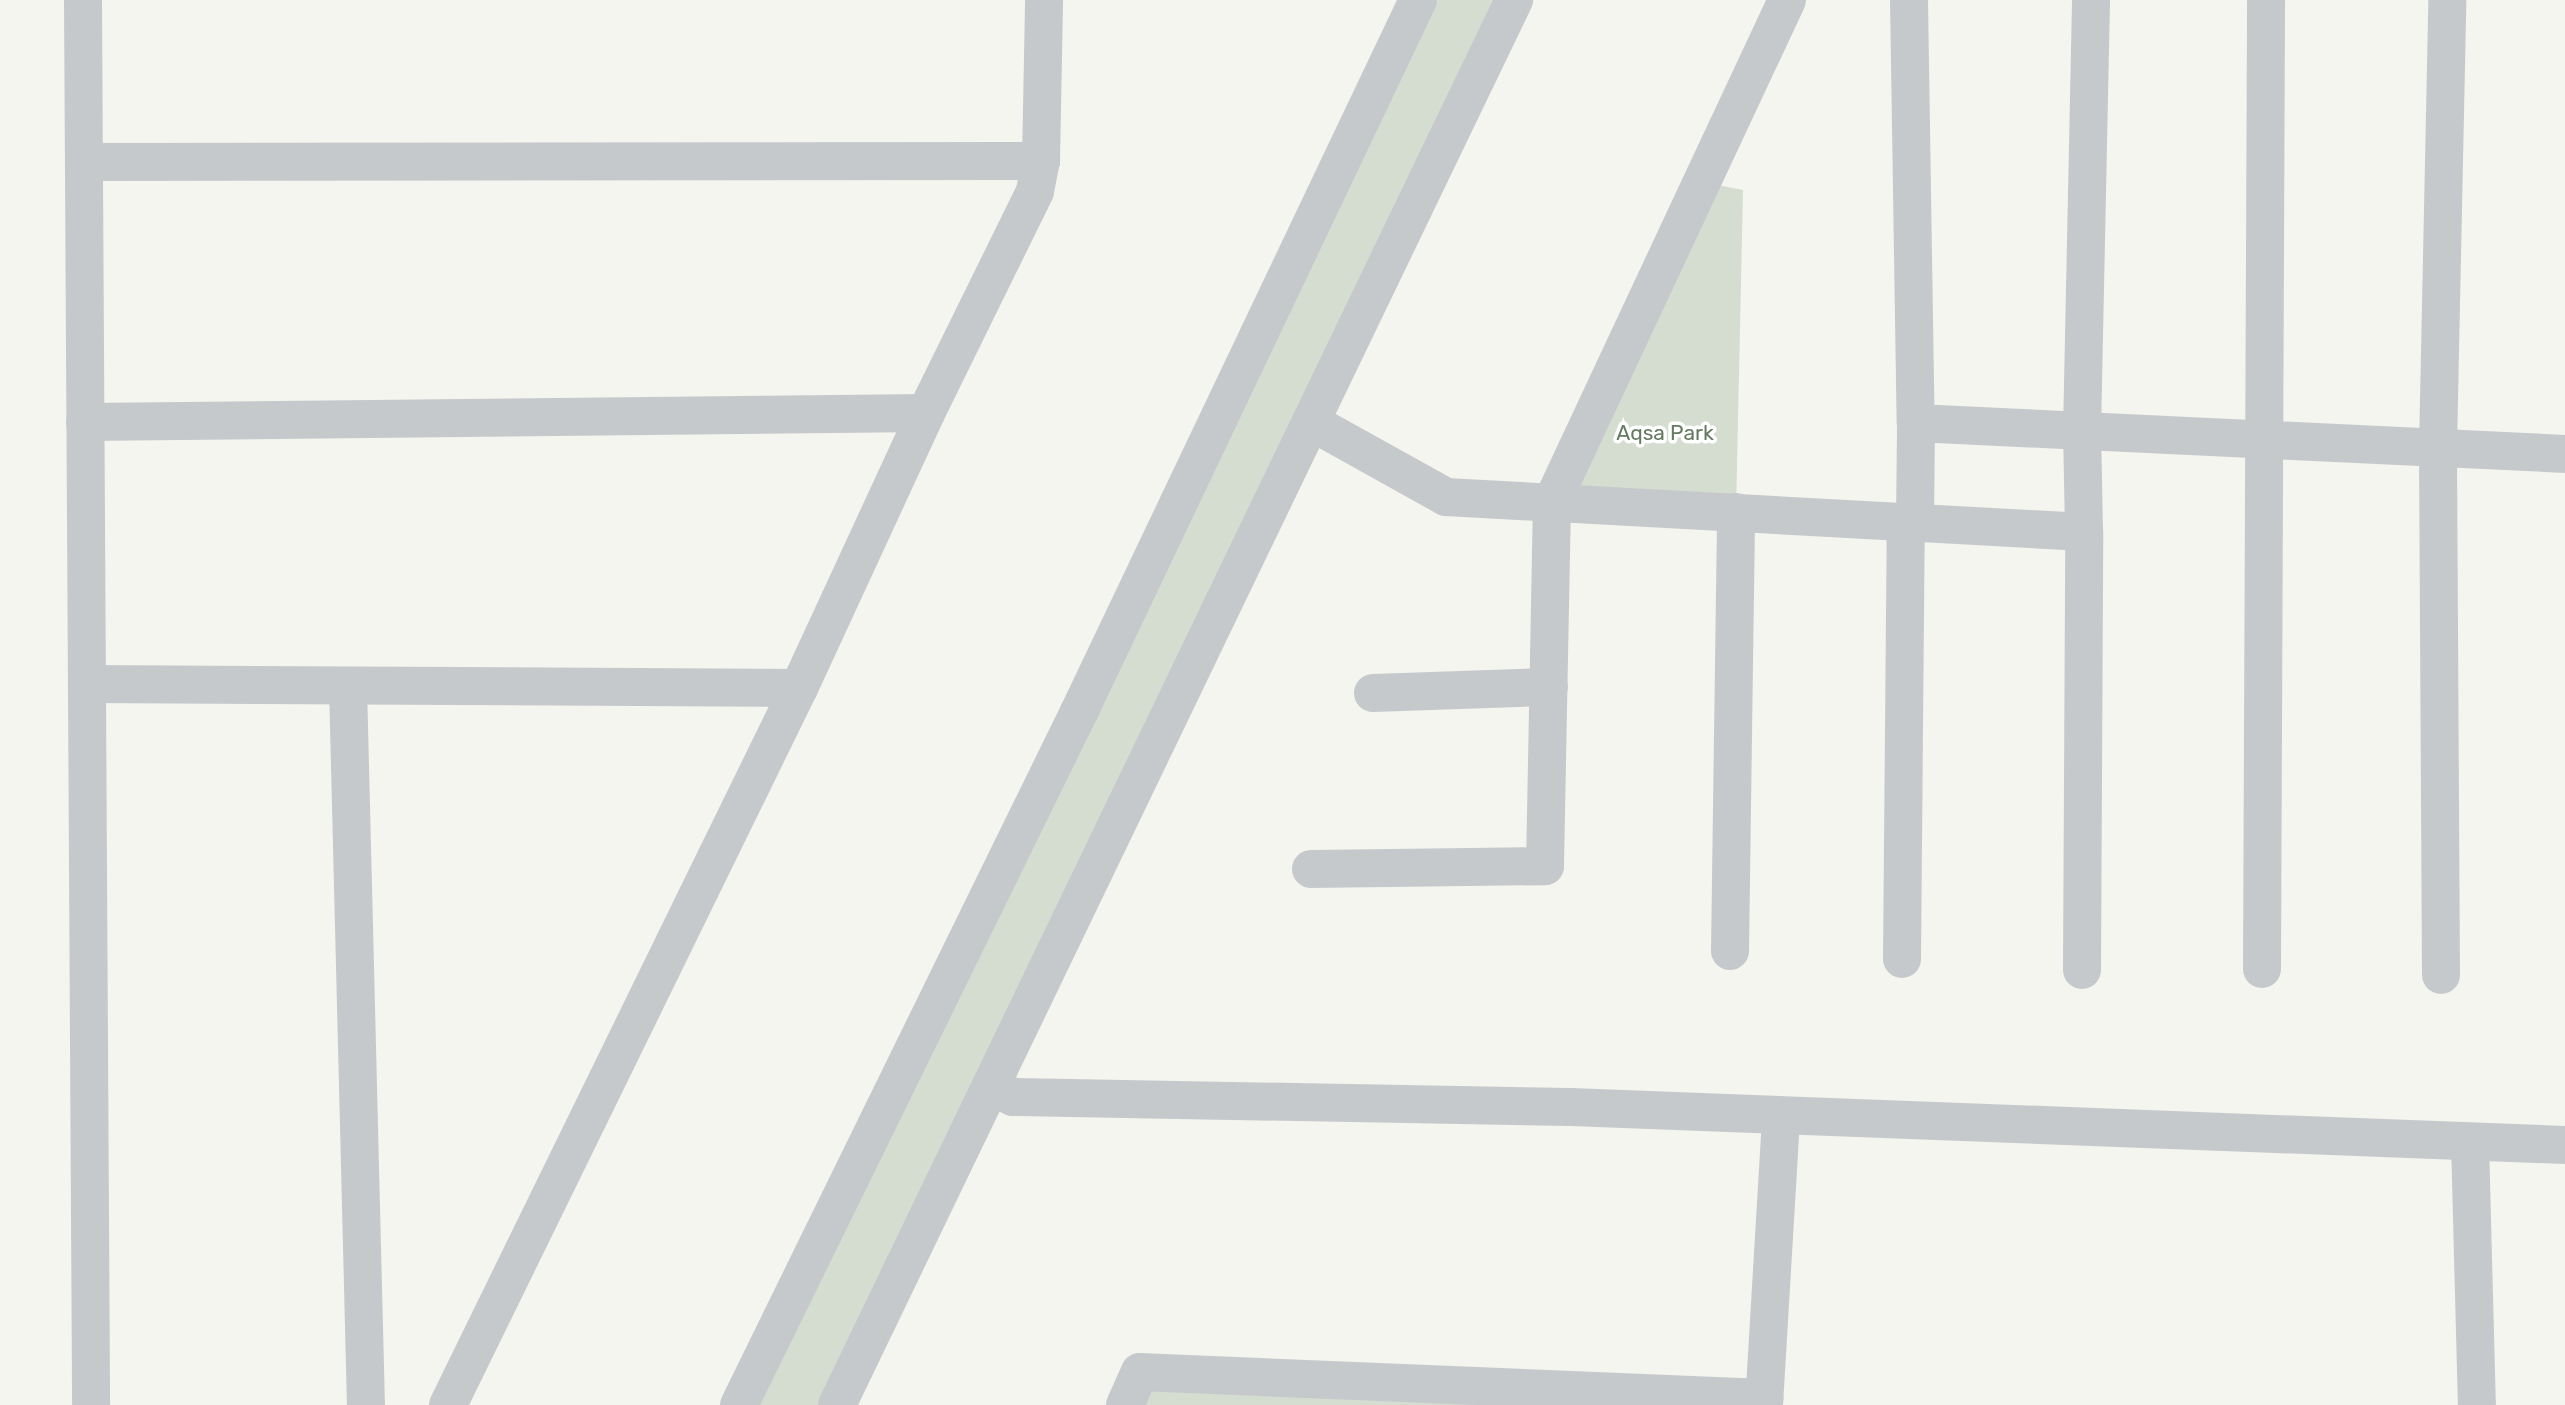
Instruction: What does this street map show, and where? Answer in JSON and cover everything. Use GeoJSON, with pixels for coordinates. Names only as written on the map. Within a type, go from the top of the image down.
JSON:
{"type":"FeatureCollection","features":[{"type":"Feature","properties":{"kind":"street"},"geometry":{"type":"LineString","coordinates":[[83,0],[91,1405]]}},
{"type":"Feature","properties":{"kind":"street"},"geometry":{"type":"LineString","coordinates":[[448,1405],[799,688],[926,412],[1035,191],[1041,161],[1044,0]]}},
{"type":"Feature","properties":{"kind":"street"},"geometry":{"type":"LineString","coordinates":[[739,1405],[1079,712],[1418,0]]}},
{"type":"Feature","properties":{"kind":"street"},"geometry":{"type":"LineString","coordinates":[[837,1405],[1313,423],[1514,0]]}},
{"type":"Feature","properties":{"kind":"street"},"geometry":{"type":"LineString","coordinates":[[1311,869],[1545,866],[1552,502],[1787,0]]}},
{"type":"Feature","properties":{"kind":"street"},"geometry":{"type":"LineString","coordinates":[[1902,959],[1910,522],[1916,423],[1909,0]]}},
{"type":"Feature","properties":{"kind":"street"},"geometry":{"type":"LineString","coordinates":[[2082,970],[2082,432],[2091,0]]}},
{"type":"Feature","properties":{"kind":"street"},"geometry":{"type":"LineString","coordinates":[[2262,969],[2267,441],[2266,0]]}},
{"type":"Feature","properties":{"kind":"street"},"geometry":{"type":"LineString","coordinates":[[2441,975],[2438,448],[2447,0]]}},
{"type":"Feature","properties":{"kind":"street"},"geometry":{"type":"LineString","coordinates":[[84,162],[1041,161]]}},
{"type":"Feature","properties":{"kind":"street"},"geometry":{"type":"LineString","coordinates":[[85,422],[926,412]]}},
{"type":"Feature","properties":{"kind":"street"},"geometry":{"type":"LineString","coordinates":[[1313,423],[1446,497],[2084,532]]}},
{"type":"Feature","properties":{"kind":"street"},"geometry":{"type":"LineString","coordinates":[[1916,423],[2565,454]]}},
{"type":"Feature","properties":{"kind":"street"},"geometry":{"type":"LineString","coordinates":[[1730,951],[1736,512]]}},
{"type":"Feature","properties":{"kind":"street"},"geometry":{"type":"LineString","coordinates":[[87,684],[799,688]]}},
{"type":"Feature","properties":{"kind":"street"},"geometry":{"type":"LineString","coordinates":[[348,686],[366,1405]]}},
{"type":"Feature","properties":{"kind":"street"},"geometry":{"type":"LineString","coordinates":[[1373,693],[1549,687]]}},
{"type":"Feature","properties":{"kind":"street"},"geometry":{"type":"LineString","coordinates":[[992,1087],[1013,1097],[1571,1107],[2565,1145]]}},
{"type":"Feature","properties":{"kind":"street"},"geometry":{"type":"LineString","coordinates":[[1125,1405],[1140,1372],[1764,1402],[1781,1115]]}},
{"type":"Feature","properties":{"kind":"street"},"geometry":{"type":"LineString","coordinates":[[2470,1142],[2477,1405]]}},
{"type":"Feature","properties":{"kind":"green space"},"geometry":{"type":"Polygon","coordinates":[[[1438,0],[1500,0],[980,1082],[818,1405],[758,1405],[1438,0]]]}},
{"type":"Feature","properties":{"kind":"green space","name":"Aqsa Park"},"geometry":{"type":"Polygon","coordinates":[[[1702,182],[1743,190],[1736,512],[1552,502],[1702,182]]]}},
{"type":"Feature","properties":{"kind":"green space"},"geometry":{"type":"Polygon","coordinates":[[[1140,1372],[1764,1405],[1125,1405],[1140,1372]]]}}]}
